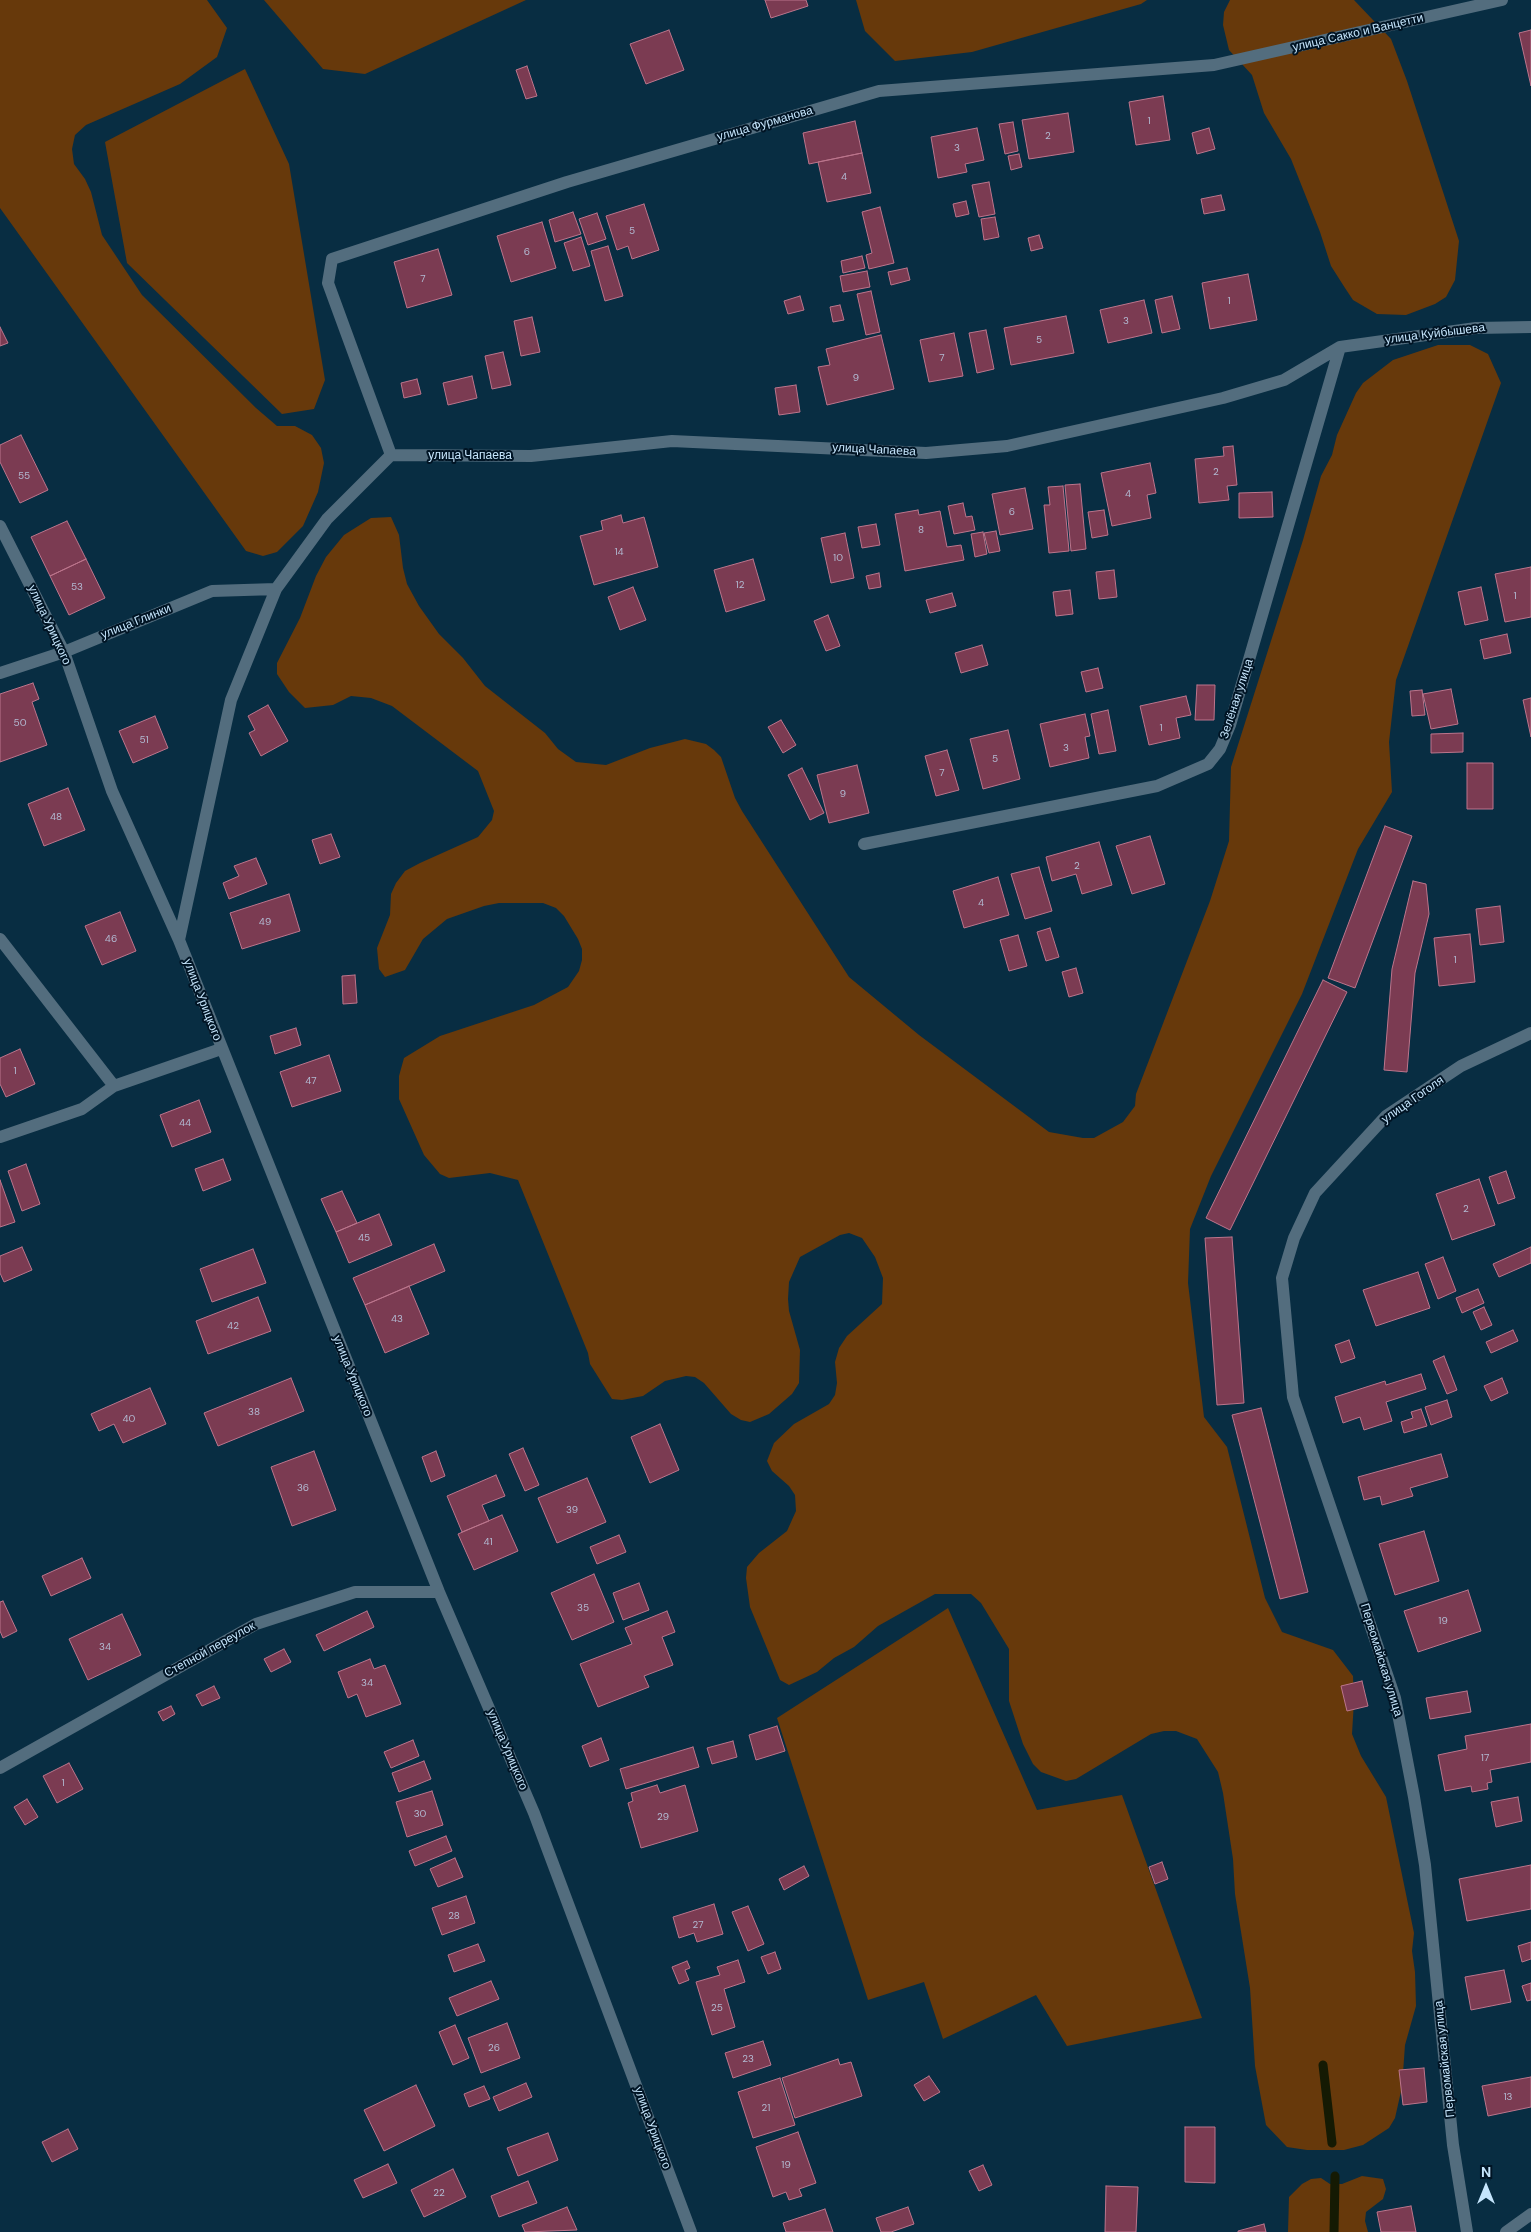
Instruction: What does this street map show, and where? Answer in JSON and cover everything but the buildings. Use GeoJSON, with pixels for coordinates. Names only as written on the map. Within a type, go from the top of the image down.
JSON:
{"type":"FeatureCollection","features":[{"type":"Feature","properties":{"kind":"street","name":"улица Сакко и Ванцетти"},"geometry":{"type":"LineString","coordinates":[[1214,65],[1502,0]]}},
{"type":"Feature","properties":{"kind":"street","name":"улица Фурманова"},"geometry":{"type":"LineString","coordinates":[[391,455],[328,283],[332,259],[566,182],[879,91],[1214,65]]}},
{"type":"Feature","properties":{"kind":"street","name":"улица Куйбышева"},"geometry":{"type":"LineString","coordinates":[[1340,347],[1476,328],[1531,327]]}},
{"type":"Feature","properties":{"kind":"street","name":"улица Чапаева"},"geometry":{"type":"LineString","coordinates":[[391,455],[531,456],[672,441],[926,453],[1007,446],[1223,398],[1284,380],[1340,347]]}},
{"type":"Feature","properties":{"kind":"street","name":"Зелёная улица"},"geometry":{"type":"LineString","coordinates":[[864,844],[1157,786],[1208,764],[1220,749],[1230,725],[1340,347]]}},
{"type":"Feature","properties":{"kind":"street"},"geometry":{"type":"LineString","coordinates":[[179,940],[231,700],[276,589],[327,518],[391,455]]}},
{"type":"Feature","properties":{"kind":"street","name":"улица Урицкого"},"geometry":{"type":"LineString","coordinates":[[0,526],[64,652],[112,791],[179,940],[439,1592],[534,1813],[691,2232]]}},
{"type":"Feature","properties":{"kind":"street","name":"улица Глинки"},"geometry":{"type":"LineString","coordinates":[[0,672],[64,652],[212,591],[276,589]]}},
{"type":"Feature","properties":{"kind":"street"},"geometry":{"type":"LineString","coordinates":[[0,939],[114,1086]]}},
{"type":"Feature","properties":{"kind":"street","name":"улица Гоголя"},"geometry":{"type":"LineString","coordinates":[[1315,1192],[1386,1116],[1461,1066],[1531,1032]]}},
{"type":"Feature","properties":{"kind":"street"},"geometry":{"type":"LineString","coordinates":[[0,1137],[82,1109],[114,1086],[221,1049]]}},
{"type":"Feature","properties":{"kind":"street","name":"Первомайская улица"},"geometry":{"type":"LineString","coordinates":[[1315,1192],[1294,1238],[1282,1278],[1293,1397],[1395,1698],[1414,1797],[1424,1864],[1453,2145],[1467,2232]]}},
{"type":"Feature","properties":{"kind":"street","name":"Степной переулок"},"geometry":{"type":"LineString","coordinates":[[0,1768],[256,1624],[355,1592],[439,1592]]}},
{"type":"Feature","properties":{"kind":"street"},"geometry":{"type":"LineString","coordinates":[[1506,2232],[1531,2214]]}},
{"type":"Feature","properties":{"kind":"shaded area"},"geometry":{"type":"Polygon","coordinates":[[[0,0],[207,0],[227,28],[217,57],[180,84],[86,125],[75,135],[72,149],[74,164],[85,179],[91,192],[102,235],[142,295],[256,408],[277,426],[295,426],[312,435],[321,448],[324,463],[318,492],[303,526],[277,552],[263,556],[246,551],[0,208],[0,0]]]}},
{"type":"Feature","properties":{"kind":"shaded area"},"geometry":{"type":"Polygon","coordinates":[[[264,0],[526,0],[365,74],[323,69],[264,0]]]}},
{"type":"Feature","properties":{"kind":"shaded area"},"geometry":{"type":"Polygon","coordinates":[[[856,0],[1147,0],[1141,4],[972,52],[895,61],[865,31],[856,0]]]}},
{"type":"Feature","properties":{"kind":"shaded area"},"geometry":{"type":"Polygon","coordinates":[[[1230,0],[1354,0],[1391,39],[1407,81],[1459,241],[1455,280],[1446,297],[1435,304],[1406,315],[1377,314],[1353,300],[1331,266],[1320,232],[1291,159],[1264,113],[1252,75],[1229,50],[1223,25],[1224,12],[1230,0]]]}},
{"type":"Feature","properties":{"kind":"shaded area"},"geometry":{"type":"Polygon","coordinates":[[[245,69],[289,164],[325,380],[314,409],[282,414],[127,263],[105,142],[245,69]]]}},
{"type":"Feature","properties":{"kind":"shaded area"},"geometry":{"type":"Polygon","coordinates":[[[1438,345],[1470,345],[1488,354],[1501,383],[1396,680],[1389,742],[1392,792],[1358,849],[1302,994],[1211,1176],[1190,1229],[1188,1283],[1204,1417],[1227,1447],[1265,1598],[1282,1632],[1333,1650],[1353,1676],[1352,1734],[1361,1756],[1386,1797],[1414,1933],[1412,1951],[1416,2006],[1405,2045],[1402,2087],[1395,2118],[1389,2128],[1363,2145],[1344,2150],[1307,2150],[1287,2147],[1266,2125],[1255,2066],[1250,1988],[1235,1894],[1233,1859],[1223,1793],[1218,1772],[1197,1739],[1176,1731],[1164,1731],[1151,1734],[1076,1779],[1066,1781],[1041,1772],[1033,1764],[1023,1744],[1009,1701],[1009,1649],[981,1603],[971,1594],[935,1594],[878,1626],[854,1647],[834,1658],[817,1672],[789,1685],[780,1680],[750,1607],[746,1578],[747,1567],[759,1553],[787,1531],[796,1511],[795,1495],[789,1486],[772,1471],[767,1461],[774,1443],[794,1424],[829,1404],[835,1395],[837,1383],[835,1362],[839,1348],[847,1336],[882,1304],[883,1278],[875,1257],[862,1238],[849,1233],[840,1235],[800,1257],[789,1282],[788,1299],[789,1311],[800,1350],[799,1383],[792,1394],[769,1414],[750,1422],[741,1420],[731,1414],[704,1383],[695,1377],[686,1376],[665,1381],[643,1396],[622,1400],[612,1399],[590,1364],[588,1353],[518,1180],[490,1173],[449,1178],[440,1174],[424,1155],[399,1099],[399,1076],[404,1058],[440,1036],[534,1005],[568,987],[579,971],[582,960],[582,949],[578,939],[564,916],[556,908],[543,903],[499,903],[484,906],[447,919],[423,939],[405,970],[385,977],[379,969],[377,948],[390,915],[391,894],[396,883],[405,871],[478,837],[492,820],[494,811],[478,771],[392,706],[371,698],[351,696],[333,705],[305,708],[289,692],[277,674],[277,663],[300,618],[316,576],[326,557],[344,535],[371,518],[391,517],[399,535],[407,584],[419,606],[439,634],[463,658],[485,686],[545,733],[558,749],[576,762],[606,765],[650,748],[685,739],[706,744],[721,757],[735,798],[742,811],[849,977],[919,1035],[1049,1132],[1094,1138],[1123,1122],[1135,1106],[1136,1094],[1210,901],[1229,841],[1231,767],[1303,540],[1321,476],[1332,455],[1337,435],[1356,393],[1363,383],[1393,360],[1438,345]]]}},
{"type":"Feature","properties":{"kind":"shaded area"},"geometry":{"type":"Polygon","coordinates":[[[948,1608],[1037,1810],[1122,1795],[1202,2018],[1067,2046],[1036,1995],[943,2039],[924,1982],[868,2000],[777,1718],[948,1608]]]}},
{"type":"Feature","properties":{"kind":"shaded area"},"geometry":{"type":"Polygon","coordinates":[[[1362,2176],[1383,2179],[1386,2189],[1383,2199],[1366,2212],[1365,2221],[1368,2232],[1288,2232],[1289,2197],[1302,2184],[1311,2179],[1321,2178],[1330,2184],[1342,2184],[1362,2176]]]}},
{"type":"Feature","properties":{"kind":"waterway"},"geometry":{"type":"LineString","coordinates":[[1323,2065],[1332,2143]]}},
{"type":"Feature","properties":{"kind":"waterway"},"geometry":{"type":"LineString","coordinates":[[1334,2232],[1335,2176]]}}]}
